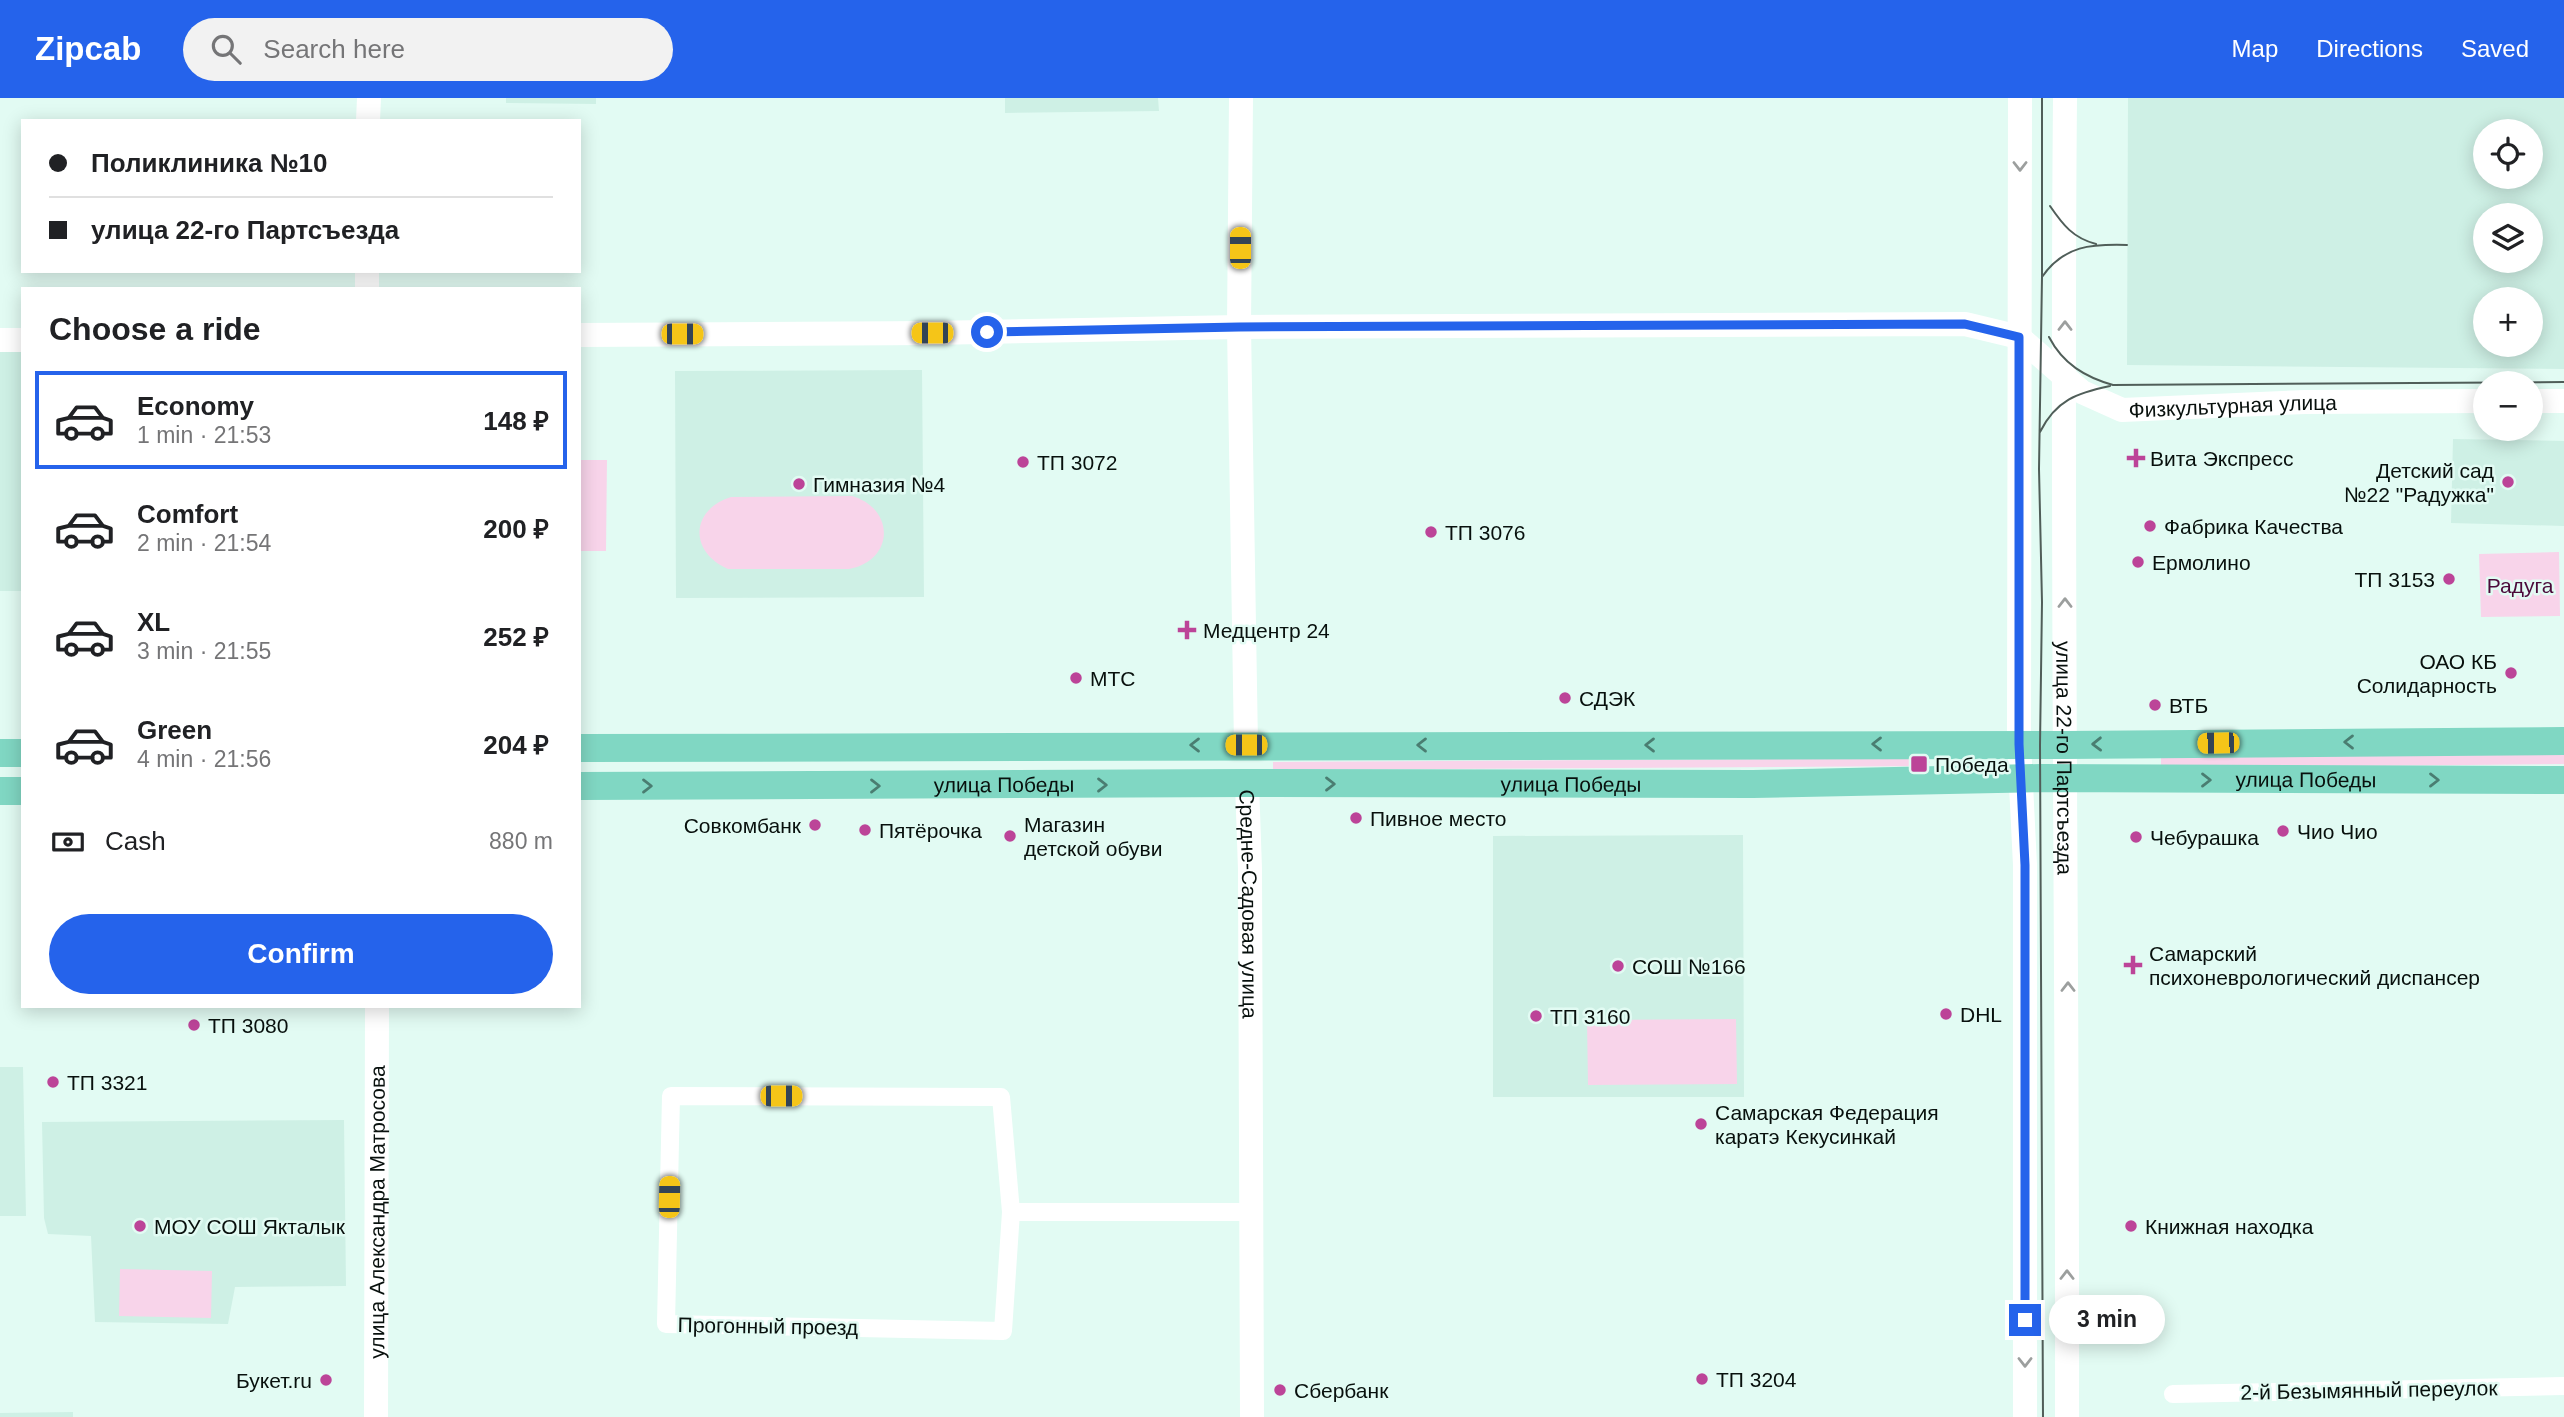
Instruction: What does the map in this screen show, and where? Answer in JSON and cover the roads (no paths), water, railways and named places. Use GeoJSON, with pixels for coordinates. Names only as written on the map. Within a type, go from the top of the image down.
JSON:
{"type":"FeatureCollection","features":[{"type":"Feature","properties":{"kind":"main road","name":"улица Победы"},"geometry":{"type":"LineString","coordinates":[[581,748],[2064,745],[2564,741]]}},
{"type":"Feature","properties":{"kind":"main road"},"geometry":{"type":"LineString","coordinates":[[2167,743],[2149,753],[2147,762],[2151,771],[2171,779]]}},
{"type":"Feature","properties":{"kind":"main road"},"geometry":{"type":"LineString","coordinates":[[1924,744],[1944,755],[1946,764],[1944,772],[1927,781]]}},
{"type":"Feature","properties":{"kind":"main road","name":"Средне-Садовая улица"},"geometry":{"type":"LineString","coordinates":[[1246,745],[1247,783]]}},
{"type":"Feature","properties":{"kind":"main road"},"geometry":{"type":"LineString","coordinates":[[0,753],[21,753]]}},
{"type":"Feature","properties":{"kind":"main road","name":"улица Победы"},"geometry":{"type":"LineString","coordinates":[[581,786],[1753,784],[2021,779],[2564,780]]}},
{"type":"Feature","properties":{"kind":"main road"},"geometry":{"type":"LineString","coordinates":[[0,791],[21,791]]}},
{"type":"Feature","properties":{"kind":"street"},"geometry":{"type":"LineString","coordinates":[[368,119],[369,98]]}},
{"type":"Feature","properties":{"kind":"street","name":"Средне-Садовая улица"},"geometry":{"type":"LineString","coordinates":[[1241,98],[1239,327],[1246,745]]}},
{"type":"Feature","properties":{"kind":"street","name":"улица 22-го Партсъезда"},"geometry":{"type":"LineString","coordinates":[[2020,98],[2019,744],[2025,865],[2025,1417]]}},
{"type":"Feature","properties":{"kind":"street","name":"улица 22-го Партсъезда"},"geometry":{"type":"LineString","coordinates":[[2065,98],[2067,1417]]}},
{"type":"Feature","properties":{"kind":"street","name":"Физкультурная улица"},"geometry":{"type":"LineString","coordinates":[[581,335],[946,333],[1239,327],[1965,324],[2019,337],[2082,392],[2122,410],[2305,402],[2473,401]]}},
{"type":"Feature","properties":{"kind":"street"},"geometry":{"type":"LineString","coordinates":[[0,340],[21,340]]}},
{"type":"Feature","properties":{"kind":"street"},"geometry":{"type":"LineString","coordinates":[[2543,401],[2564,401]]}},
{"type":"Feature","properties":{"kind":"street","name":"Средне-Садовая улица"},"geometry":{"type":"LineString","coordinates":[[1247,783],[1250,869],[1252,1417]]}},
{"type":"Feature","properties":{"kind":"street","name":"улица Александра Матросова"},"geometry":{"type":"LineString","coordinates":[[376,1417],[377,1008]]}},
{"type":"Feature","properties":{"kind":"street","name":"Прогонный проезд"},"geometry":{"type":"LineString","coordinates":[[671,1096],[1001,1097],[1010,1212],[1003,1331],[666,1324],[671,1096]]}},
{"type":"Feature","properties":{"kind":"street"},"geometry":{"type":"LineString","coordinates":[[1010,1212],[1250,1212]]}},
{"type":"Feature","properties":{"kind":"street","name":"2-й Безымянный переулок"},"geometry":{"type":"LineString","coordinates":[[2173,1394],[2564,1386]]}},
{"type":"Feature","properties":{"kind":"tram line"},"geometry":{"type":"LineString","coordinates":[[2042,98],[2039,469],[2042,602],[2040,745],[2043,1417]]}},
{"type":"Feature","properties":{"kind":"tram line"},"geometry":{"type":"LineString","coordinates":[[2050,206],[2069,230],[2096,244]]}},
{"type":"Feature","properties":{"kind":"tram line"},"geometry":{"type":"LineString","coordinates":[[2042,277],[2051,266],[2069,253],[2091,246],[2127,245]]}},
{"type":"Feature","properties":{"kind":"tram line"},"geometry":{"type":"LineString","coordinates":[[2049,337],[2068,362],[2093,378],[2113,385],[2564,382]]}},
{"type":"Feature","properties":{"kind":"tram line"},"geometry":{"type":"LineString","coordinates":[[2040,432],[2060,405],[2078,395],[2110,386]]}},
{"type":"Feature","properties":{"kind":"place","name":"Вита Экспресс"},"geometry":{"type":"Point","coordinates":[2136,458]}},
{"type":"Feature","properties":{"kind":"place","name":"ТП 3072"},"geometry":{"type":"Point","coordinates":[1023,462]}},
{"type":"Feature","properties":{"kind":"place","name":"Детский сад №22 \"Радужка\""},"geometry":{"type":"Point","coordinates":[2508,482]}},
{"type":"Feature","properties":{"kind":"place","name":"Гимназия №4"},"geometry":{"type":"Point","coordinates":[799,484]}},
{"type":"Feature","properties":{"kind":"place","name":"Фабрика Качества"},"geometry":{"type":"Point","coordinates":[2150,526]}},
{"type":"Feature","properties":{"kind":"place","name":"ТП 3076"},"geometry":{"type":"Point","coordinates":[1431,532]}},
{"type":"Feature","properties":{"kind":"place","name":"Ермолино"},"geometry":{"type":"Point","coordinates":[2138,562]}},
{"type":"Feature","properties":{"kind":"place","name":"ТП 3153"},"geometry":{"type":"Point","coordinates":[2449,579]}},
{"type":"Feature","properties":{"kind":"place","name":"Медцентр 24"},"geometry":{"type":"Point","coordinates":[1187,630]}},
{"type":"Feature","properties":{"kind":"place","name":"ОАО КБ Солидарность"},"geometry":{"type":"Point","coordinates":[2511,673]}},
{"type":"Feature","properties":{"kind":"place","name":"МТС"},"geometry":{"type":"Point","coordinates":[1076,678]}},
{"type":"Feature","properties":{"kind":"place","name":"СДЭК"},"geometry":{"type":"Point","coordinates":[1565,698]}},
{"type":"Feature","properties":{"kind":"place","name":"ВТБ"},"geometry":{"type":"Point","coordinates":[2155,705]}},
{"type":"Feature","properties":{"kind":"place","name":"Победа"},"geometry":{"type":"Point","coordinates":[1919,764]}},
{"type":"Feature","properties":{"kind":"place","name":"Пивное место"},"geometry":{"type":"Point","coordinates":[1356,818]}},
{"type":"Feature","properties":{"kind":"place","name":"Совкомбанк"},"geometry":{"type":"Point","coordinates":[815,825]}},
{"type":"Feature","properties":{"kind":"place","name":"Пятёрочка"},"geometry":{"type":"Point","coordinates":[865,830]}},
{"type":"Feature","properties":{"kind":"place","name":"Чио Чио"},"geometry":{"type":"Point","coordinates":[2283,831]}},
{"type":"Feature","properties":{"kind":"place","name":"Магазин детской обуви"},"geometry":{"type":"Point","coordinates":[1010,836]}},
{"type":"Feature","properties":{"kind":"place","name":"Чебурашка"},"geometry":{"type":"Point","coordinates":[2136,837]}},
{"type":"Feature","properties":{"kind":"place","name":"Самарский психоневрологический диспансер"},"geometry":{"type":"Point","coordinates":[2133,965]}},
{"type":"Feature","properties":{"kind":"place","name":"СОШ №166"},"geometry":{"type":"Point","coordinates":[1618,966]}},
{"type":"Feature","properties":{"kind":"place","name":"DHL"},"geometry":{"type":"Point","coordinates":[1946,1014]}},
{"type":"Feature","properties":{"kind":"place","name":"ТП 3160"},"geometry":{"type":"Point","coordinates":[1536,1016]}},
{"type":"Feature","properties":{"kind":"place","name":"ТП 3080"},"geometry":{"type":"Point","coordinates":[194,1025]}},
{"type":"Feature","properties":{"kind":"place","name":"ТП 3321"},"geometry":{"type":"Point","coordinates":[53,1082]}},
{"type":"Feature","properties":{"kind":"place","name":"Самарская Федерация каратэ Кекусинкай"},"geometry":{"type":"Point","coordinates":[1701,1124]}},
{"type":"Feature","properties":{"kind":"place","name":"МОУ СОШ Якталык"},"geometry":{"type":"Point","coordinates":[140,1226]}},
{"type":"Feature","properties":{"kind":"place","name":"Книжная находка"},"geometry":{"type":"Point","coordinates":[2131,1226]}},
{"type":"Feature","properties":{"kind":"place","name":"ТП 3204"},"geometry":{"type":"Point","coordinates":[1702,1379]}},
{"type":"Feature","properties":{"kind":"place","name":"Букет.ru"},"geometry":{"type":"Point","coordinates":[326,1380]}},
{"type":"Feature","properties":{"kind":"place","name":"Сбербанк"},"geometry":{"type":"Point","coordinates":[1280,1390]}},
{"type":"Feature","properties":{"kind":"park label","name":"Радyга"},"geometry":{"type":"Point","coordinates":[2520,585]}}]}
